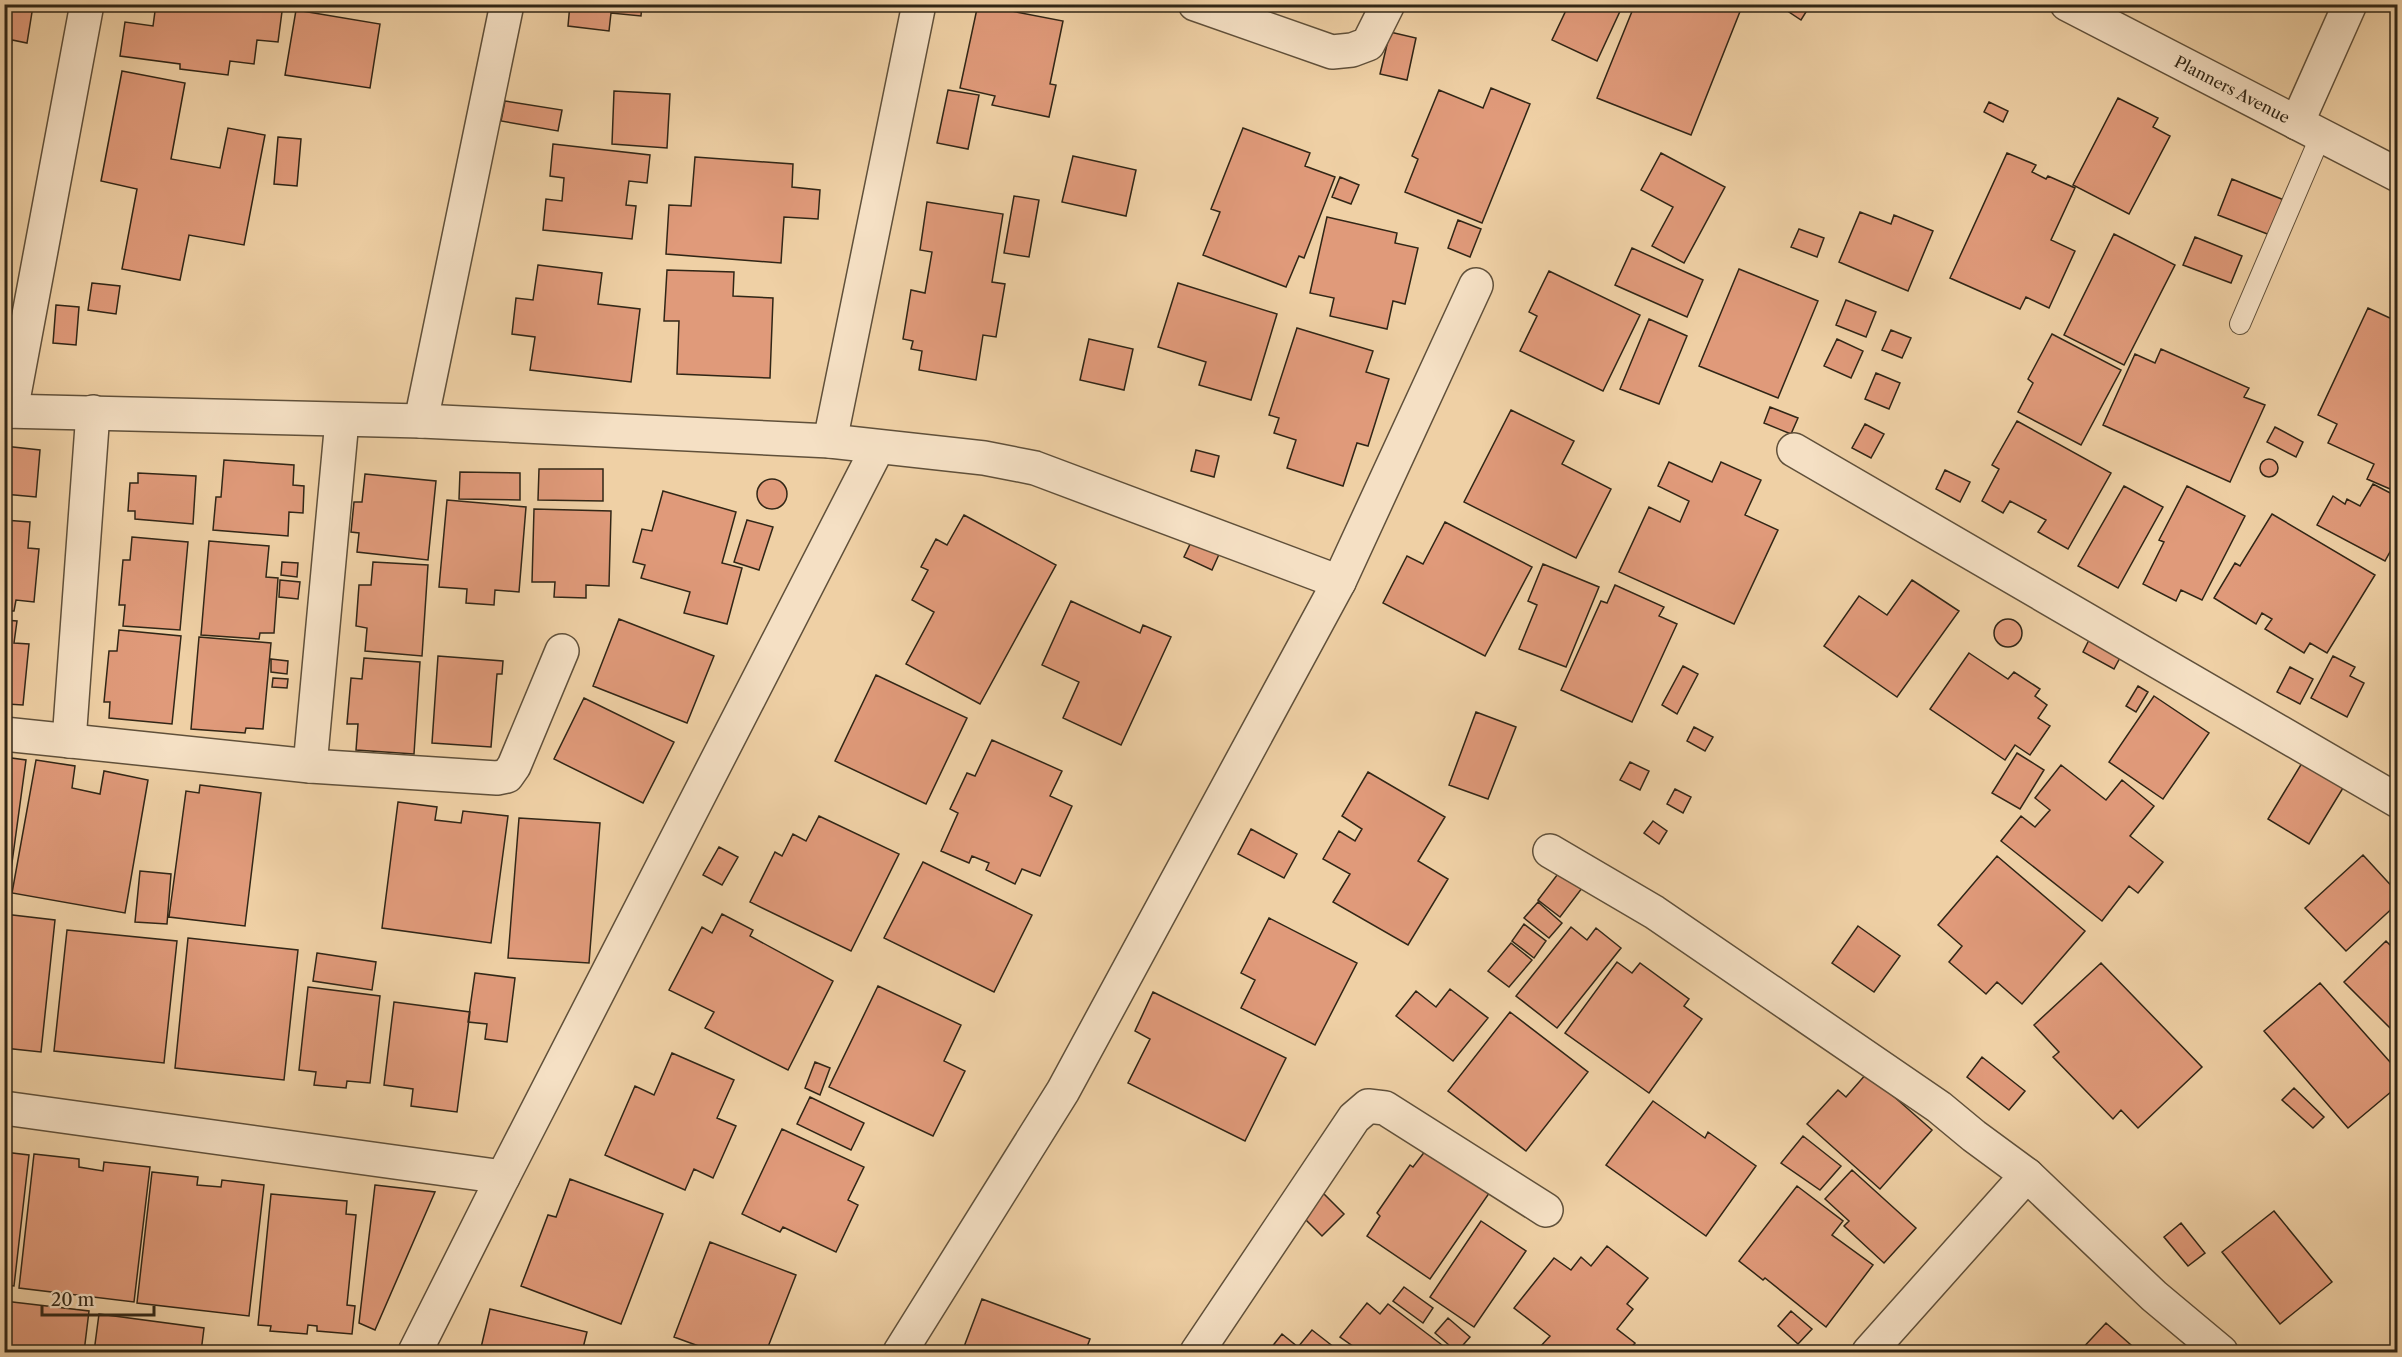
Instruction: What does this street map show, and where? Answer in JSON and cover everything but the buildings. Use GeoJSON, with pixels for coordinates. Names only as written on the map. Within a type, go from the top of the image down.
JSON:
{"type":"FeatureCollection","features":[{"type":"Feature","properties":{"kind":"street"},"geometry":{"type":"LineString","coordinates":[[87,4],[8,411],[421,421],[830,441],[984,458],[1035,468],[1339,582]]}},
{"type":"Feature","properties":{"kind":"street"},"geometry":{"type":"LineString","coordinates":[[421,421],[507,4]]}},
{"type":"Feature","properties":{"kind":"street"},"geometry":{"type":"LineString","coordinates":[[830,441],[919,4]]}},
{"type":"Feature","properties":{"kind":"street"},"geometry":{"type":"LineString","coordinates":[[1195,4],[1332,52],[1352,50],[1368,44],[1388,4]]}},
{"type":"Feature","properties":{"kind":"street","name":"Planners Avenue"},"geometry":{"type":"LineString","coordinates":[[2067,4],[2397,175]]}},
{"type":"Feature","properties":{"kind":"street"},"geometry":{"type":"LineString","coordinates":[[2309,129],[2350,4]]}},
{"type":"Feature","properties":{"kind":"street"},"geometry":{"type":"LineString","coordinates":[[900,1353],[1064,1091],[1339,582],[1476,285]]}},
{"type":"Feature","properties":{"kind":"street"},"geometry":{"type":"LineString","coordinates":[[69,741],[93,412]]}},
{"type":"Feature","properties":{"kind":"street"},"geometry":{"type":"LineString","coordinates":[[310,766],[342,420]]}},
{"type":"Feature","properties":{"kind":"street"},"geometry":{"type":"LineString","coordinates":[[415,1353],[878,447]]}},
{"type":"Feature","properties":{"kind":"street"},"geometry":{"type":"LineString","coordinates":[[1794,450],[2397,801]]}},
{"type":"Feature","properties":{"kind":"street"},"geometry":{"type":"LineString","coordinates":[[4,734],[310,766],[497,778],[507,776],[514,766],[562,651]]}},
{"type":"Feature","properties":{"kind":"street"},"geometry":{"type":"LineString","coordinates":[[1550,851],[1654,912],[1939,1107],[2026,1175],[2154,1296],[2221,1353]]}},
{"type":"Feature","properties":{"kind":"street"},"geometry":{"type":"LineString","coordinates":[[1197,1353],[1354,1118],[1368,1106],[1385,1108],[1546,1210]]}},
{"type":"Feature","properties":{"kind":"street"},"geometry":{"type":"LineString","coordinates":[[4,1108],[503,1177]]}},
{"type":"Feature","properties":{"kind":"street"},"geometry":{"type":"LineString","coordinates":[[1869,1353],[2026,1175]]}},
{"type":"Feature","properties":{"kind":"lane"},"geometry":{"type":"LineString","coordinates":[[2241,324],[2309,129]]}}]}
